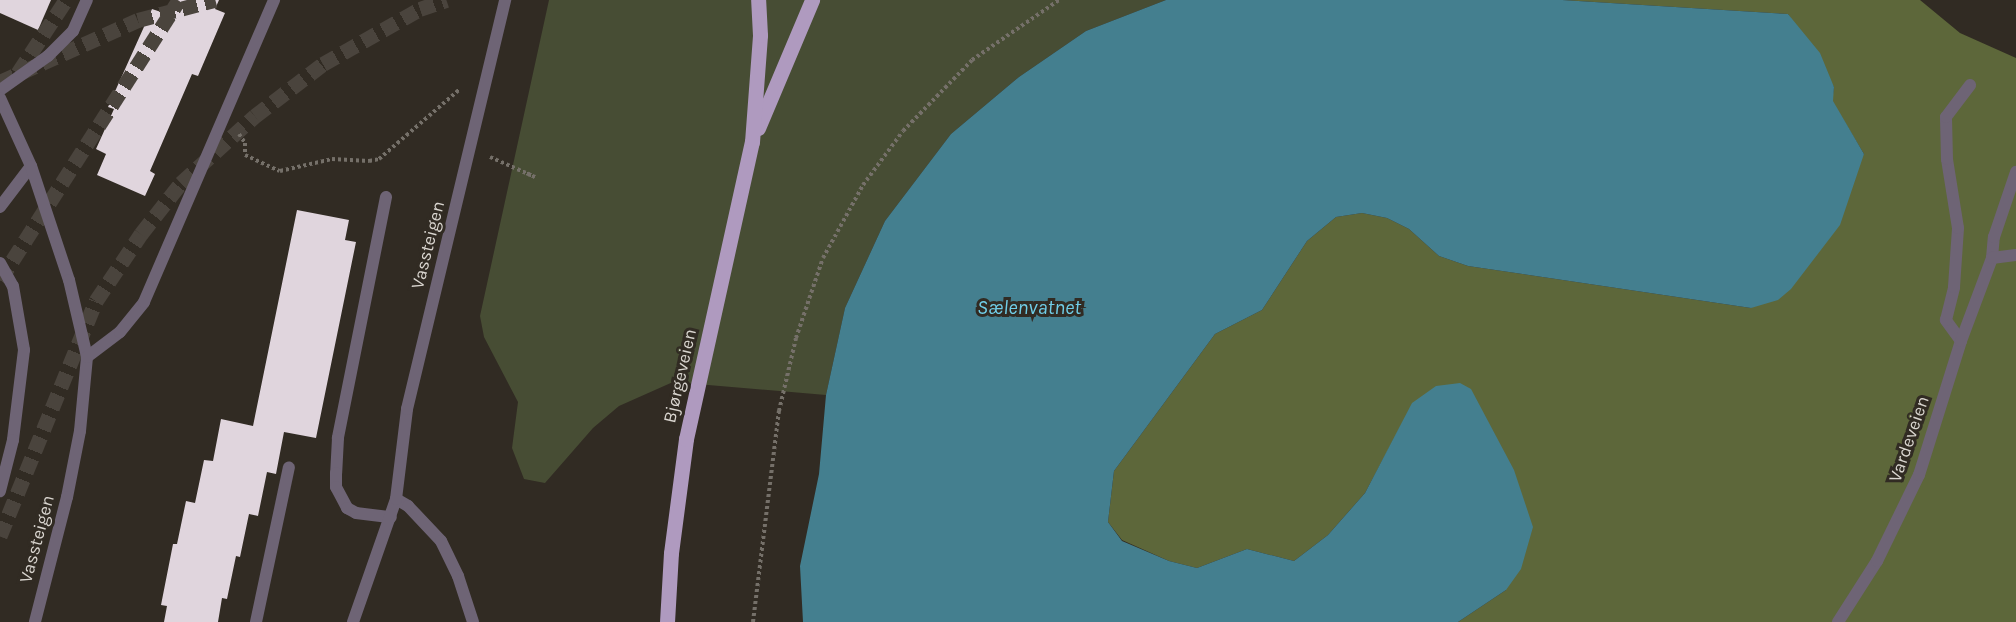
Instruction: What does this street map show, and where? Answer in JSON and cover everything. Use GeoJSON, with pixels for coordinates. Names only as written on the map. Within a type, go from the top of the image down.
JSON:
{"type":"FeatureCollection","features":[{"type":"Feature","properties":{"kind":"main road","name":"Bjørgeveien"},"geometry":{"type":"LineString","coordinates":[[667,622],[671,553],[686,439],[752,142],[760,35],[758,0]]}},
{"type":"Feature","properties":{"kind":"main road","name":"Bjørgeveien"},"geometry":{"type":"LineString","coordinates":[[752,142],[812,0]]}},
{"type":"Feature","properties":{"kind":"street"},"geometry":{"type":"LineString","coordinates":[[0,90],[48,56],[73,32],[87,0]]}},
{"type":"Feature","properties":{"kind":"street"},"geometry":{"type":"LineString","coordinates":[[87,357],[120,332],[144,302],[274,0]]}},
{"type":"Feature","properties":{"kind":"street","name":"Vassteigen"},"geometry":{"type":"LineString","coordinates":[[353,622],[392,517],[407,409],[505,0]]}},
{"type":"Feature","properties":{"kind":"street"},"geometry":{"type":"LineString","coordinates":[[1961,341],[1946,320],[1954,287],[1958,228],[1947,159],[1946,117],[1970,85]]}},
{"type":"Feature","properties":{"kind":"street","name":"Vassteigen"},"geometry":{"type":"LineString","coordinates":[[0,98],[31,166],[69,280],[87,357],[80,431],[69,486],[35,622]]}},
{"type":"Feature","properties":{"kind":"street"},"geometry":{"type":"LineString","coordinates":[[0,207],[31,166]]}},
{"type":"Feature","properties":{"kind":"street","name":"Vardeveien"},"geometry":{"type":"LineString","coordinates":[[1838,622],[1877,561],[1919,475],[1961,341],[1992,258],[1994,237],[2016,172]]}},
{"type":"Feature","properties":{"kind":"street"},"geometry":{"type":"LineString","coordinates":[[386,197],[338,438],[336,487],[347,508],[356,513],[392,517]]}},
{"type":"Feature","properties":{"kind":"street"},"geometry":{"type":"LineString","coordinates":[[1992,258],[2016,255]]}},
{"type":"Feature","properties":{"kind":"street"},"geometry":{"type":"LineString","coordinates":[[0,263],[13,286],[24,350],[14,440],[0,491]]}},
{"type":"Feature","properties":{"kind":"street"},"geometry":{"type":"LineString","coordinates":[[256,622],[289,467]]}},
{"type":"Feature","properties":{"kind":"street"},"geometry":{"type":"LineString","coordinates":[[396,499],[408,506],[441,541],[458,576],[473,622]]}},
{"type":"Feature","properties":{"kind":"path"},"geometry":{"type":"LineString","coordinates":[[753,622],[779,411],[796,338],[823,258],[863,184],[903,131],[972,60],[1059,0]]}},
{"type":"Feature","properties":{"kind":"path"},"geometry":{"type":"LineString","coordinates":[[220,125],[239,135],[250,159],[280,171],[293,165],[309,167],[332,159],[369,161],[379,159],[466,84],[484,88]]}},
{"type":"Feature","properties":{"kind":"path"},"geometry":{"type":"LineString","coordinates":[[490,157],[535,177],[526,173]]}},
{"type":"Feature","properties":{"kind":"green space"},"geometry":{"type":"Polygon","coordinates":[[[549,0],[1166,0],[1086,31],[1019,77],[951,134],[885,221],[845,308],[826,395],[673,382],[619,406],[593,428],[545,483],[524,479],[512,448],[518,402],[484,337],[480,316],[549,0]]]}},
{"type":"Feature","properties":{"kind":"green space"},"geometry":{"type":"Polygon","coordinates":[[[1562,0],[1920,0],[1960,33],[2016,58],[2016,622],[1458,622],[1506,590],[1413,403],[1365,493],[1328,535],[1294,561],[1247,549],[1197,568],[1169,561],[1122,540],[1108,522],[1114,471],[1215,334],[1262,310],[1307,241],[1336,217],[1362,213],[1387,218],[1409,229],[1439,256],[1468,266],[1751,308],[1864,154],[1832,101],[1834,87],[1788,14],[1562,0]]]}},
{"type":"Feature","properties":{"kind":"water","name":"Sælenvatnet"},"geometry":{"type":"Polygon","coordinates":[[[1166,0],[1562,0],[1788,14],[1820,53],[1834,87],[1833,101],[1864,154],[1840,225],[1791,289],[1778,300],[1751,308],[1468,266],[1439,256],[1409,229],[1387,218],[1362,213],[1336,217],[1307,241],[1262,310],[1215,334],[1114,471],[1108,522],[1122,541],[1169,561],[1197,568],[1247,549],[1294,561],[1328,535],[1365,493],[1412,403],[1436,386],[1460,383],[1471,389],[1514,470],[1533,527],[1521,569],[1506,590],[1458,622],[803,622],[800,566],[819,474],[826,395],[845,308],[885,221],[951,134],[1019,77],[1086,31],[1166,0]]]}},
{"type":"Feature","properties":{"kind":"building"},"geometry":{"type":"Polygon","coordinates":[[[0,0],[51,0],[38,30],[0,13],[0,0]]]}},
{"type":"Feature","properties":{"kind":"building"},"geometry":{"type":"Polygon","coordinates":[[[173,0],[219,0],[215,9],[225,13],[198,76],[192,74],[150,171],[155,174],[145,196],[97,175],[106,154],[96,149],[114,109],[108,107],[152,9],[167,14],[173,0]]]}},
{"type":"Feature","properties":{"kind":"building"},"geometry":{"type":"Polygon","coordinates":[[[297,210],[349,220],[345,240],[356,242],[316,438],[284,432],[276,474],[267,472],[258,516],[249,514],[240,557],[236,556],[227,599],[222,598],[218,622],[164,622],[167,606],[161,605],[173,544],[177,544],[186,501],[195,503],[204,460],[213,461],[221,419],[253,426],[297,210]]]}},
{"type":"Feature","properties":{"kind":"tunnel"},"geometry":{"type":"LineString","coordinates":[[18,73],[66,0]]}},
{"type":"Feature","properties":{"kind":"tunnel"},"geometry":{"type":"LineString","coordinates":[[0,280],[179,0]]}},
{"type":"Feature","properties":{"kind":"tunnel"},"geometry":{"type":"LineString","coordinates":[[0,82],[138,20],[215,0]]}},
{"type":"Feature","properties":{"kind":"tunnel"},"geometry":{"type":"LineString","coordinates":[[0,536],[96,301],[141,234],[181,183],[255,116],[323,64],[420,9],[446,0]]}}]}
